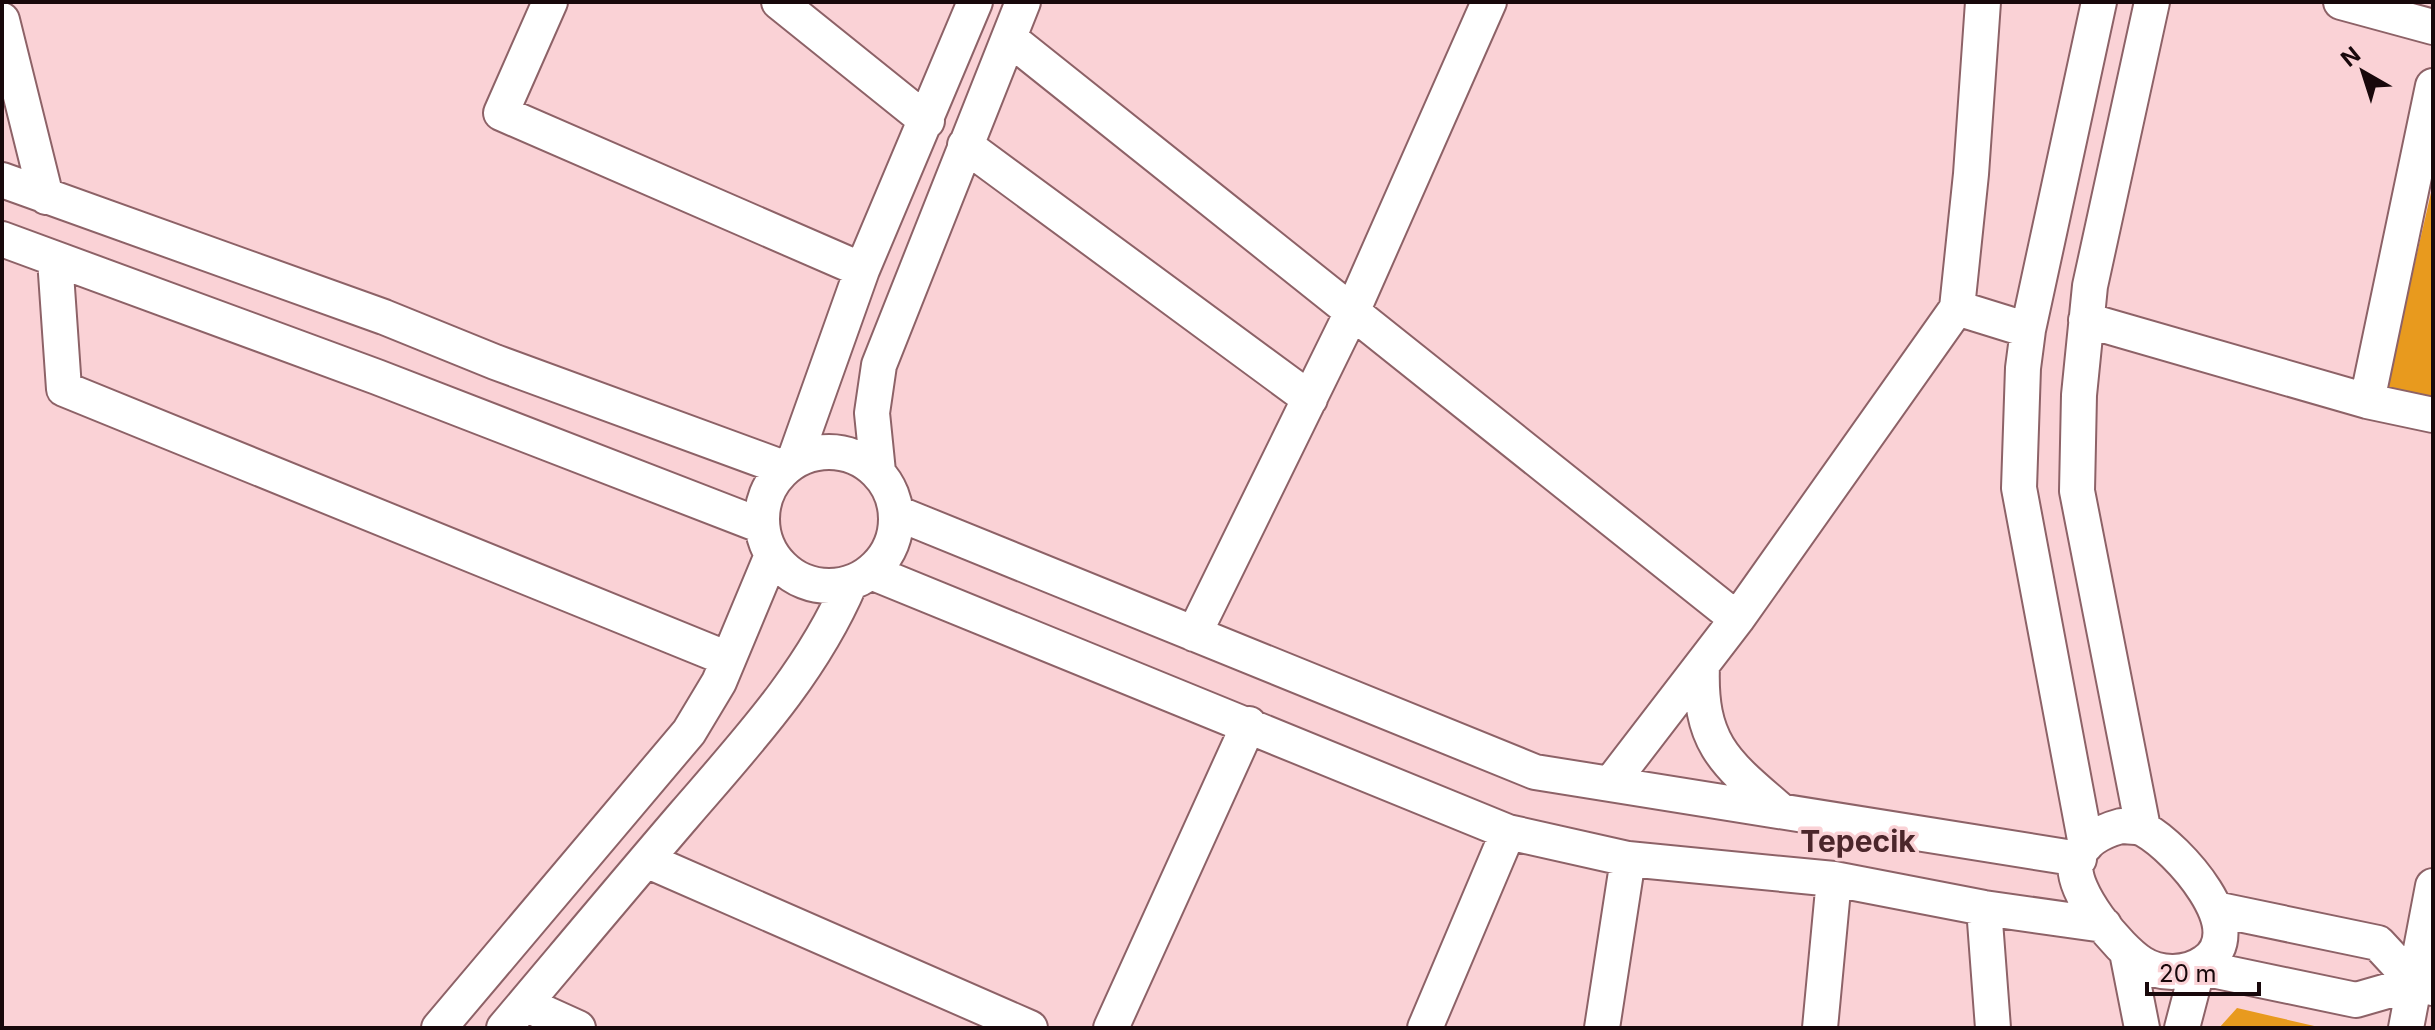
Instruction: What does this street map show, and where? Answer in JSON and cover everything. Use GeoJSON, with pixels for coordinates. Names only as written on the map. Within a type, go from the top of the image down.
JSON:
{"type":"FeatureCollection","features":[{"type":"Feature","properties":{"kind":"street"},"geometry":{"type":"LineString","coordinates":[[550,2],[501,113],[862,270]]}},
{"type":"Feature","properties":{"kind":"street"},"geometry":{"type":"LineString","coordinates":[[779,2],[927,121]]}},
{"type":"Feature","properties":{"kind":"street"},"geometry":{"type":"LineString","coordinates":[[878,472],[872,413],[879,365],[1023,2]]}},
{"type":"Feature","properties":{"kind":"street"},"geometry":{"type":"LineString","coordinates":[[1194,634],[1352,312],[1489,2]]}},
{"type":"Feature","properties":{"kind":"street"},"geometry":{"type":"LineString","coordinates":[[1611,783],[1737,619],[1957,308],[1971,174],[1983,2]]}},
{"type":"Feature","properties":{"kind":"street"},"geometry":{"type":"LineString","coordinates":[[2099,2],[2028,330],[2023,368],[2019,488],[2082,852],[2077,882],[2104,925],[2127,952],[2143,965],[2163,971],[2198,967],[2356,1000],[2424,986]]}},
{"type":"Feature","properties":{"kind":"street"},"geometry":{"type":"LineString","coordinates":[[2152,2],[2090,286],[2079,395],[2077,491],[2143,828],[2190,872],[2215,909],[2220,940],[2211,958],[2198,967],[2182,1028]]}},
{"type":"Feature","properties":{"kind":"street"},"geometry":{"type":"LineString","coordinates":[[2341,2],[2433,27]]}},
{"type":"Feature","properties":{"kind":"street"},"geometry":{"type":"LineString","coordinates":[[439,1028],[689,732],[728,659],[767,540],[766,495],[789,464],[862,270],[927,121],[964,7]]}},
{"type":"Feature","properties":{"kind":"street"},"geometry":{"type":"LineString","coordinates":[[2,20],[46,197]]}},
{"type":"Feature","properties":{"kind":"street"},"geometry":{"type":"LineString","coordinates":[[1009,38],[1737,619]]}},
{"type":"Feature","properties":{"kind":"street"},"geometry":{"type":"LineString","coordinates":[[2367,401],[2433,86]]}},
{"type":"Feature","properties":{"kind":"street"},"geometry":{"type":"LineString","coordinates":[[965,145],[1310,399]]}},
{"type":"Feature","properties":{"kind":"street"},"geometry":{"type":"LineString","coordinates":[[2,180],[384,317],[495,362],[789,464],[816,452],[838,452],[860,459],[878,472],[891,491],[897,513],[891,546],[860,578],[807,665],[515,1016],[578,1028]]}},
{"type":"Feature","properties":{"kind":"street"},"geometry":{"type":"LineString","coordinates":[[2,239],[377,377],[767,540],[797,579],[815,585],[860,578],[1249,724],[1508,832],[1628,859],[1834,879],[1984,908],[2104,925]]}},
{"type":"Feature","properties":{"kind":"street"},"geometry":{"type":"LineString","coordinates":[[55,259],[64,389],[728,659]]}},
{"type":"Feature","properties":{"kind":"street"},"geometry":{"type":"LineString","coordinates":[[1957,308],[2028,330]]}},
{"type":"Feature","properties":{"kind":"street"},"geometry":{"type":"LineString","coordinates":[[2086,320],[2367,401],[2433,415]]}},
{"type":"Feature","properties":{"kind":"street"},"geometry":{"type":"LineString","coordinates":[[897,513],[1535,772],[2082,852]]}},
{"type":"Feature","properties":{"kind":"street"},"geometry":{"type":"LineString","coordinates":[[1702,665],[1700,705],[1713,741],[1732,769],[1780,810]]}},
{"type":"Feature","properties":{"kind":"street"},"geometry":{"type":"LineString","coordinates":[[1111,1028],[1249,724]]}},
{"type":"Feature","properties":{"kind":"street"},"geometry":{"type":"LineString","coordinates":[[2082,852],[2101,832],[2121,826],[2143,828]]}},
{"type":"Feature","properties":{"kind":"street"},"geometry":{"type":"LineString","coordinates":[[1425,1028],[1508,832]]}},
{"type":"Feature","properties":{"kind":"street"},"geometry":{"type":"LineString","coordinates":[[1602,1028],[1628,859]]}},
{"type":"Feature","properties":{"kind":"street"},"geometry":{"type":"LineString","coordinates":[[646,860],[1030,1028]]}},
{"type":"Feature","properties":{"kind":"street"},"geometry":{"type":"LineString","coordinates":[[1820,1028],[1834,879]]}},
{"type":"Feature","properties":{"kind":"street"},"geometry":{"type":"LineString","coordinates":[[2406,1028],[2424,986],[2433,886]]}},
{"type":"Feature","properties":{"kind":"street"},"geometry":{"type":"LineString","coordinates":[[1984,908],[1993,1028]]}},
{"type":"Feature","properties":{"kind":"street"},"geometry":{"type":"LineString","coordinates":[[2215,909],[2378,943],[2424,986]]}},
{"type":"Feature","properties":{"kind":"street"},"geometry":{"type":"LineString","coordinates":[[2127,952],[2142,1028]]}},
{"type":"Feature","properties":{"kind":"shaded area"},"geometry":{"type":"Polygon","coordinates":[[[2433,184],[2433,398],[2386,388],[2433,184]]]}},
{"type":"Feature","properties":{"kind":"shaded area"},"geometry":{"type":"Polygon","coordinates":[[[2237,1008],[2323,1028],[2219,1028],[2237,1008]]]}},
{"type":"Feature","properties":{"kind":"district","name":"Tepecik"},"geometry":{"type":"Point","coordinates":[1858,841]}}]}
